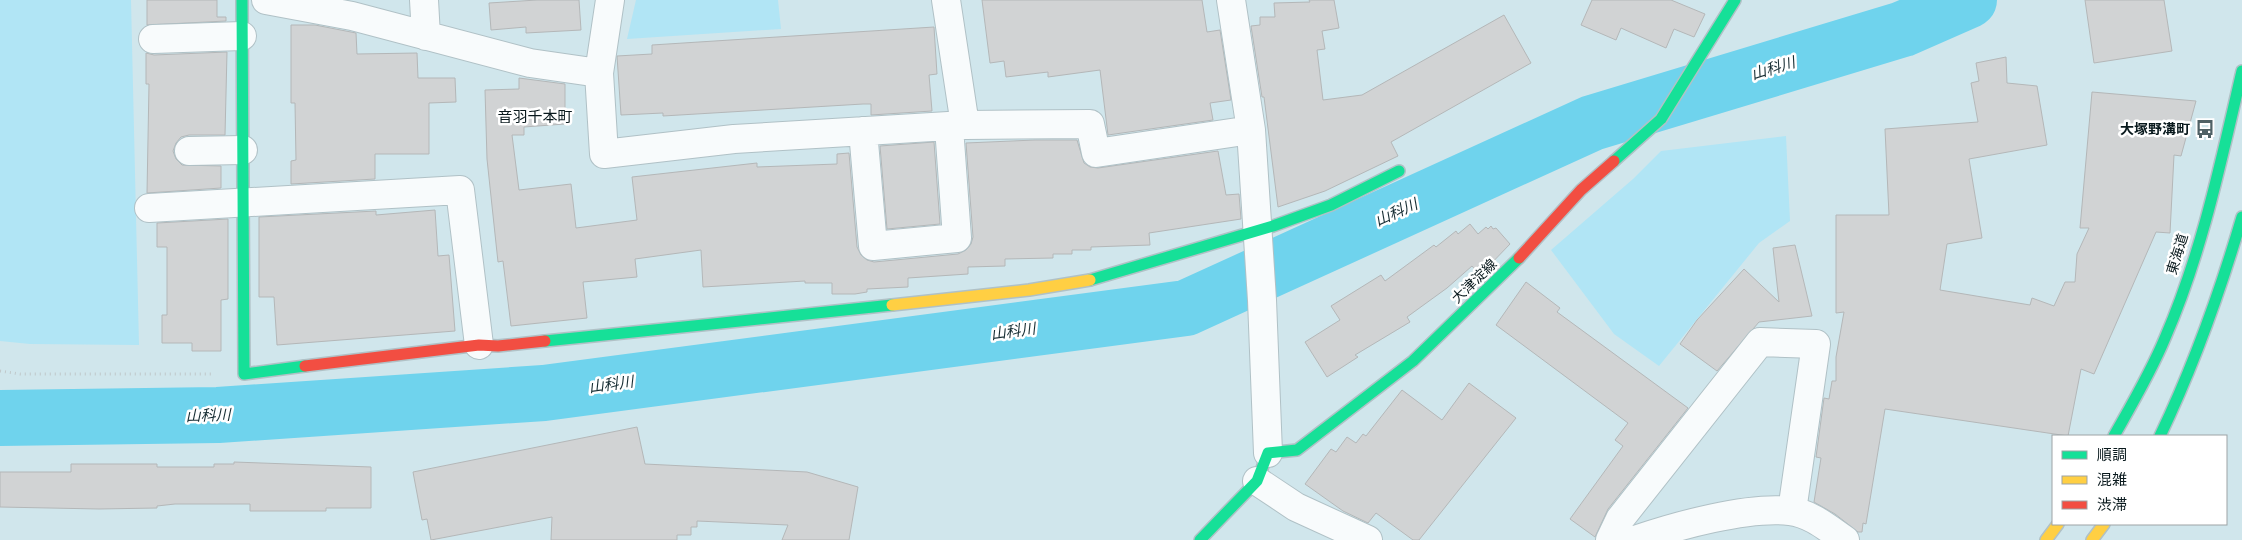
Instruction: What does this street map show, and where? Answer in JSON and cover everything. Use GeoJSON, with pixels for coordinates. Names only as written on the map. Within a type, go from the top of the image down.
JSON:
{"type":"FeatureCollection","features":[{"type":"Feature","properties":{"kind":"main road"},"geometry":{"type":"LineString","coordinates":[[242,0],[244,374],[479,345],[498,346],[718,325],[1029,290],[1092,280],[1257,235],[1331,205],[1399,170]]}},
{"type":"Feature","properties":{"kind":"main road","name":"大津淀線"},"geometry":{"type":"LineString","coordinates":[[1268,454],[1297,450],[1413,361],[1509,268],[1581,190],[1661,118],[1735,0]]}},
{"type":"Feature","properties":{"kind":"main road","name":"東海道"},"geometry":{"type":"LineString","coordinates":[[2115,435],[2135,399],[2170,325],[2221,160],[2242,70]]}},
{"type":"Feature","properties":{"kind":"main road"},"geometry":{"type":"LineString","coordinates":[[2160,435],[2179,398],[2211,317],[2242,217]]}},
{"type":"Feature","properties":{"kind":"main road"},"geometry":{"type":"LineString","coordinates":[[1200,540],[1257,481],[1268,454]]}},
{"type":"Feature","properties":{"kind":"main road"},"geometry":{"type":"LineString","coordinates":[[2046,540],[2057,525]]}},
{"type":"Feature","properties":{"kind":"main road"},"geometry":{"type":"LineString","coordinates":[[2092,540],[2103,525]]}},
{"type":"Feature","properties":{"kind":"street"},"geometry":{"type":"LineString","coordinates":[[266,0],[352,16],[530,63],[598,73]]}},
{"type":"Feature","properties":{"kind":"street"},"geometry":{"type":"LineString","coordinates":[[424,0],[426,36]]}},
{"type":"Feature","properties":{"kind":"street"},"geometry":{"type":"LineString","coordinates":[[610,0],[598,73],[604,154],[734,139],[863,131],[957,126],[1090,124],[1096,153],[1251,130]]}},
{"type":"Feature","properties":{"kind":"street"},"geometry":{"type":"LineString","coordinates":[[863,131],[872,246],[957,238],[957,126],[946,0]]}},
{"type":"Feature","properties":{"kind":"street"},"geometry":{"type":"LineString","coordinates":[[1231,0],[1251,130],[1262,300],[1268,454]]}},
{"type":"Feature","properties":{"kind":"street"},"geometry":{"type":"LineString","coordinates":[[154,39],[242,36]]}},
{"type":"Feature","properties":{"kind":"street"},"geometry":{"type":"LineString","coordinates":[[189,150],[242,150]]}},
{"type":"Feature","properties":{"kind":"street"},"geometry":{"type":"LineString","coordinates":[[149,208],[460,190],[479,345]]}},
{"type":"Feature","properties":{"kind":"street"},"geometry":{"type":"LineString","coordinates":[[1610,540],[1620,519],[1760,342],[1816,344],[1792,511]]}},
{"type":"Feature","properties":{"kind":"street"},"geometry":{"type":"LineString","coordinates":[[1257,481],[1296,506],[1368,540]]}},
{"type":"Feature","properties":{"kind":"street"},"geometry":{"type":"LineString","coordinates":[[1636,540],[1656,533],[1750,511],[1792,511],[1819,523],[1844,540]]}},
{"type":"Feature","properties":{"kind":"path"},"geometry":{"type":"LineString","coordinates":[[0,371],[20,374],[244,374]]}},
{"type":"Feature","properties":{"kind":"shaded area"},"geometry":{"type":"Polygon","coordinates":[[[0,0],[131,0],[139,345],[30,344],[0,341],[0,0]]]}},
{"type":"Feature","properties":{"kind":"shaded area"},"geometry":{"type":"Polygon","coordinates":[[[636,0],[778,0],[781,29],[627,39],[636,0]]]}},
{"type":"Feature","properties":{"kind":"shaded area"},"geometry":{"type":"Polygon","coordinates":[[[1786,136],[1790,221],[1759,243],[1659,366],[1614,334],[1551,250],[1633,179],[1661,151],[1786,136]]]}},
{"type":"Feature","properties":{"kind":"building"},"geometry":{"type":"Polygon","coordinates":[[[147,0],[217,0],[217,17],[226,17],[226,21],[147,25],[147,0]]]}},
{"type":"Feature","properties":{"kind":"building"},"geometry":{"type":"Polygon","coordinates":[[[579,0],[581,30],[526,33],[526,27],[491,30],[489,3],[579,0]]]}},
{"type":"Feature","properties":{"kind":"building"},"geometry":{"type":"Polygon","coordinates":[[[982,0],[1202,0],[1207,32],[1220,30],[1231,100],[1210,103],[1213,120],[1108,135],[1100,70],[1048,77],[1048,72],[1006,77],[1004,61],[990,63],[982,0]]]}},
{"type":"Feature","properties":{"kind":"building"},"geometry":{"type":"Polygon","coordinates":[[[1309,0],[1334,0],[1339,28],[1322,31],[1325,49],[1317,50],[1323,100],[1362,95],[1504,15],[1531,63],[1391,142],[1398,156],[1325,191],[1278,207],[1264,97],[1262,97],[1251,26],[1260,25],[1260,17],[1275,17],[1274,3],[1310,2],[1309,0]]]}},
{"type":"Feature","properties":{"kind":"building"},"geometry":{"type":"Polygon","coordinates":[[[1592,0],[1671,0],[1705,14],[1694,37],[1674,29],[1666,48],[1621,28],[1616,40],[1581,25],[1592,0]]]}},
{"type":"Feature","properties":{"kind":"building"},"geometry":{"type":"Polygon","coordinates":[[[2085,0],[2164,0],[2172,51],[2094,63],[2085,0]]]}},
{"type":"Feature","properties":{"kind":"building"},"geometry":{"type":"Polygon","coordinates":[[[291,25],[315,25],[356,33],[357,54],[417,53],[418,78],[455,78],[456,102],[429,103],[429,154],[375,154],[375,179],[291,184],[291,161],[296,160],[295,103],[291,103],[291,25]]]}},
{"type":"Feature","properties":{"kind":"building"},"geometry":{"type":"Polygon","coordinates":[[[934,27],[937,74],[929,75],[932,111],[871,115],[871,104],[863,104],[663,116],[663,113],[621,115],[617,56],[652,54],[652,45],[934,27]]]}},
{"type":"Feature","properties":{"kind":"building"},"geometry":{"type":"Polygon","coordinates":[[[227,52],[225,135],[189,135],[181,137],[173,151],[176,159],[182,165],[221,166],[221,188],[147,193],[149,84],[146,84],[146,53],[154,55],[227,52]]]}},
{"type":"Feature","properties":{"kind":"building"},"geometry":{"type":"Polygon","coordinates":[[[2006,57],[2007,83],[2037,86],[2047,145],[1969,159],[1982,238],[1947,244],[1940,290],[2030,305],[2032,298],[2054,306],[2065,282],[2075,282],[2077,254],[2089,228],[2080,228],[2092,92],[2196,101],[2181,156],[2174,155],[2170,233],[2156,232],[2094,374],[2081,369],[2068,435],[1885,409],[1866,524],[1863,523],[1862,532],[1858,532],[1835,514],[1814,502],[1821,458],[1816,457],[1824,398],[1829,399],[1832,381],[1836,381],[1836,357],[1844,312],[1836,313],[1836,215],[1889,215],[1885,129],[1978,122],[1971,83],[1979,81],[1976,63],[2006,57]]]}},
{"type":"Feature","properties":{"kind":"building"},"geometry":{"type":"Polygon","coordinates":[[[519,78],[565,84],[565,124],[524,127],[524,135],[512,135],[519,190],[571,184],[576,228],[637,220],[632,177],[757,163],[757,167],[837,164],[837,154],[849,153],[857,247],[861,255],[867,260],[874,262],[958,254],[966,250],[971,244],[973,237],[966,143],[1035,140],[1077,140],[1084,163],[1090,167],[1098,168],[1218,151],[1226,195],[1239,194],[1241,219],[1149,233],[1150,245],[1091,247],[1091,250],[1072,250],[1072,254],[1053,254],[1053,258],[1005,259],[1005,266],[968,267],[968,274],[908,278],[908,287],[867,289],[867,292],[855,294],[832,294],[832,283],[805,283],[805,281],[703,287],[701,250],[635,259],[637,277],[583,282],[587,318],[511,326],[503,261],[498,262],[487,159],[485,90],[519,89],[519,78]]]}},
{"type":"Feature","properties":{"kind":"building"},"geometry":{"type":"Polygon","coordinates":[[[934,142],[940,224],[887,229],[880,146],[934,142]]]}},
{"type":"Feature","properties":{"kind":"building"},"geometry":{"type":"Polygon","coordinates":[[[435,210],[438,256],[449,255],[455,331],[277,345],[274,297],[259,297],[259,217],[376,211],[376,215],[435,210]]]}},
{"type":"Feature","properties":{"kind":"building"},"geometry":{"type":"Polygon","coordinates":[[[228,219],[228,299],[221,300],[221,351],[192,351],[192,343],[162,343],[162,315],[167,315],[167,247],[157,247],[157,223],[228,219]]]}},
{"type":"Feature","properties":{"kind":"building"},"geometry":{"type":"Polygon","coordinates":[[[1470,224],[1478,234],[1486,227],[1488,229],[1491,226],[1493,229],[1496,228],[1510,244],[1485,270],[1483,268],[1478,273],[1472,266],[1447,288],[1407,317],[1410,322],[1355,355],[1358,357],[1327,377],[1305,342],[1340,320],[1331,306],[1381,275],[1385,281],[1434,245],[1436,247],[1456,231],[1458,234],[1470,224]]]}},
{"type":"Feature","properties":{"kind":"building"},"geometry":{"type":"Polygon","coordinates":[[[1795,245],[1812,316],[1759,322],[1717,371],[1680,344],[1697,320],[1744,269],[1779,302],[1773,248],[1795,245]]]}},
{"type":"Feature","properties":{"kind":"building"},"geometry":{"type":"Polygon","coordinates":[[[1526,282],[1560,308],[1557,312],[1688,408],[1608,509],[1595,537],[1570,519],[1623,446],[1615,440],[1628,423],[1496,325],[1526,282]]]}},
{"type":"Feature","properties":{"kind":"building"},"geometry":{"type":"Polygon","coordinates":[[[1469,383],[1516,418],[1419,540],[1413,540],[1376,513],[1368,523],[1343,511],[1305,484],[1331,449],[1336,452],[1347,437],[1356,443],[1363,434],[1366,436],[1402,390],[1442,420],[1469,383]]]}},
{"type":"Feature","properties":{"kind":"building"},"geometry":{"type":"Polygon","coordinates":[[[637,427],[645,464],[807,472],[858,487],[849,540],[782,540],[788,525],[697,521],[697,527],[691,527],[691,535],[677,535],[677,540],[551,540],[552,517],[431,540],[427,519],[422,520],[413,472],[637,427]]]}},
{"type":"Feature","properties":{"kind":"building"},"geometry":{"type":"Polygon","coordinates":[[[234,462],[371,467],[371,508],[326,508],[326,511],[250,511],[250,504],[175,504],[157,506],[157,508],[99,509],[0,507],[0,472],[71,472],[71,464],[157,464],[157,467],[214,467],[214,464],[234,464],[234,462]]]}},
{"type":"Feature","properties":{"kind":"waterway","name":"山科川"},"geometry":{"type":"LineString","coordinates":[[0,418],[218,415],[544,393],[1186,308],[1592,123],[1903,29],[1969,0]]}},
{"type":"Feature","properties":{"kind":"traffic: fast"},"geometry":{"type":"LineString","coordinates":[[242,0],[244,374],[305,366]]}},
{"type":"Feature","properties":{"kind":"traffic: fast"},"geometry":{"type":"LineString","coordinates":[[1614,161],[1661,119],[1735,0]]}},
{"type":"Feature","properties":{"kind":"traffic: fast"},"geometry":{"type":"LineString","coordinates":[[2115,435],[2160,351],[2190,273],[2210,206],[2242,71]]}},
{"type":"Feature","properties":{"kind":"traffic: fast"},"geometry":{"type":"LineString","coordinates":[[1090,280],[1273,226],[1331,205],[1399,171]]}},
{"type":"Feature","properties":{"kind":"traffic: fast"},"geometry":{"type":"LineString","coordinates":[[2160,435],[2206,328],[2242,217]]}},
{"type":"Feature","properties":{"kind":"traffic: fast"},"geometry":{"type":"LineString","coordinates":[[1200,540],[1257,481],[1268,453],[1297,450],[1413,361],[1519,258]]}},
{"type":"Feature","properties":{"kind":"traffic: fast"},"geometry":{"type":"LineString","coordinates":[[545,341],[892,305]]}},
{"type":"Feature","properties":{"kind":"traffic: slow"},"geometry":{"type":"LineString","coordinates":[[892,305],[1029,290],[1090,280]]}},
{"type":"Feature","properties":{"kind":"traffic: slow"},"geometry":{"type":"LineString","coordinates":[[2046,540],[2057,525]]}},
{"type":"Feature","properties":{"kind":"traffic: slow"},"geometry":{"type":"LineString","coordinates":[[2092,540],[2103,525]]}},
{"type":"Feature","properties":{"kind":"traffic: jam"},"geometry":{"type":"LineString","coordinates":[[1519,258],[1581,190],[1614,161]]}},
{"type":"Feature","properties":{"kind":"traffic: jam"},"geometry":{"type":"LineString","coordinates":[[305,366],[479,345],[498,346],[545,341]]}},
{"type":"Feature","properties":{"kind":"place","name":"大塚野溝町"},"geometry":{"type":"Point","coordinates":[2205,129]}},
{"type":"Feature","properties":{"kind":"district","name":"音羽千本町"},"geometry":{"type":"Point","coordinates":[535,116]}}]}
